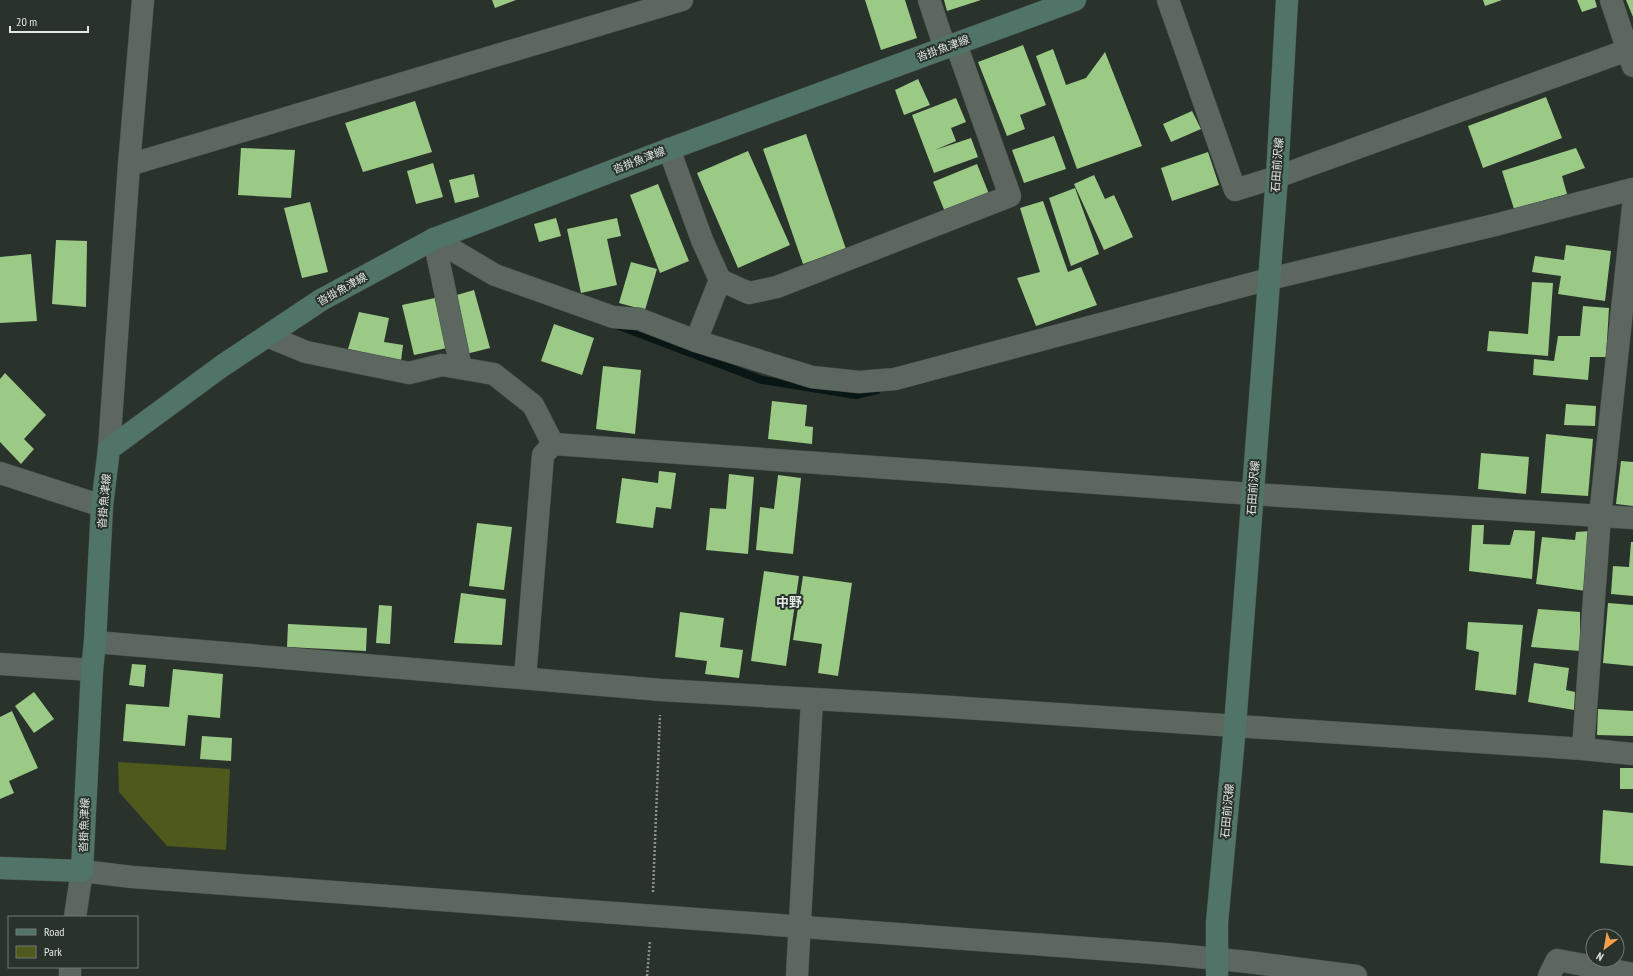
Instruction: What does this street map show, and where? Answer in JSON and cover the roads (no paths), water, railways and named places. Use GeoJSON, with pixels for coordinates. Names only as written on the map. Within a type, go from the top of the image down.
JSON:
{"type":"FeatureCollection","features":[{"type":"Feature","properties":{"kind":"main road","name":"沓掛魚津線"},"geometry":{"type":"LineString","coordinates":[[82,871],[102,506],[109,449],[222,366],[321,300],[434,239],[669,149],[1075,0]]}},
{"type":"Feature","properties":{"kind":"main road","name":"石田前沢線"},"geometry":{"type":"LineString","coordinates":[[1218,968],[1217,923],[1235,726],[1277,178],[1286,0]]}},
{"type":"Feature","properties":{"kind":"main road"},"geometry":{"type":"LineString","coordinates":[[0,868],[82,871]]}},
{"type":"Feature","properties":{"kind":"street"},"geometry":{"type":"LineString","coordinates":[[109,449],[128,165],[143,0]]}},
{"type":"Feature","properties":{"kind":"street"},"geometry":{"type":"LineString","coordinates":[[128,165],[682,0]]}},
{"type":"Feature","properties":{"kind":"street"},"geometry":{"type":"LineString","coordinates":[[669,149],[702,240],[720,280],[749,294],[777,287],[1010,196],[950,46],[929,0]]}},
{"type":"Feature","properties":{"kind":"street"},"geometry":{"type":"LineString","coordinates":[[1168,0],[1235,190],[1277,178],[1631,55],[1611,0]]}},
{"type":"Feature","properties":{"kind":"street"},"geometry":{"type":"LineString","coordinates":[[434,239],[495,274],[613,317],[638,319],[696,342],[812,377],[859,382],[895,379],[1269,279],[1487,227],[1633,189]]}},
{"type":"Feature","properties":{"kind":"street"},"geometry":{"type":"LineString","coordinates":[[1583,749],[1600,516],[1633,207]]}},
{"type":"Feature","properties":{"kind":"street"},"geometry":{"type":"LineString","coordinates":[[434,239],[460,368]]}},
{"type":"Feature","properties":{"kind":"street"},"geometry":{"type":"LineString","coordinates":[[696,342],[720,280]]}},
{"type":"Feature","properties":{"kind":"street"},"geometry":{"type":"LineString","coordinates":[[267,336],[306,352],[410,373],[442,365],[494,374],[533,405],[553,444]]}},
{"type":"Feature","properties":{"kind":"street"},"geometry":{"type":"LineString","coordinates":[[525,678],[543,454],[553,444],[1252,494],[1633,518]]}},
{"type":"Feature","properties":{"kind":"street"},"geometry":{"type":"LineString","coordinates":[[0,473],[102,506]]}},
{"type":"Feature","properties":{"kind":"street"},"geometry":{"type":"LineString","coordinates":[[95,642],[661,690],[1235,726],[1583,749],[1633,754]]}},
{"type":"Feature","properties":{"kind":"street"},"geometry":{"type":"LineString","coordinates":[[0,664],[92,670]]}},
{"type":"Feature","properties":{"kind":"street"},"geometry":{"type":"LineString","coordinates":[[797,976],[812,699]]}},
{"type":"Feature","properties":{"kind":"street"},"geometry":{"type":"LineString","coordinates":[[75,916],[82,871],[132,878],[800,927],[1218,968],[1356,976]]}},
{"type":"Feature","properties":{"kind":"street"},"geometry":{"type":"LineString","coordinates":[[1549,976],[1558,960],[1633,974]]}},
{"type":"Feature","properties":{"kind":"waterway"},"geometry":{"type":"LineString","coordinates":[[619,326],[762,380],[856,395],[877,390]]}},
{"type":"Feature","properties":{"kind":"district","name":"中野"},"geometry":{"type":"Point","coordinates":[789,602]}}]}
